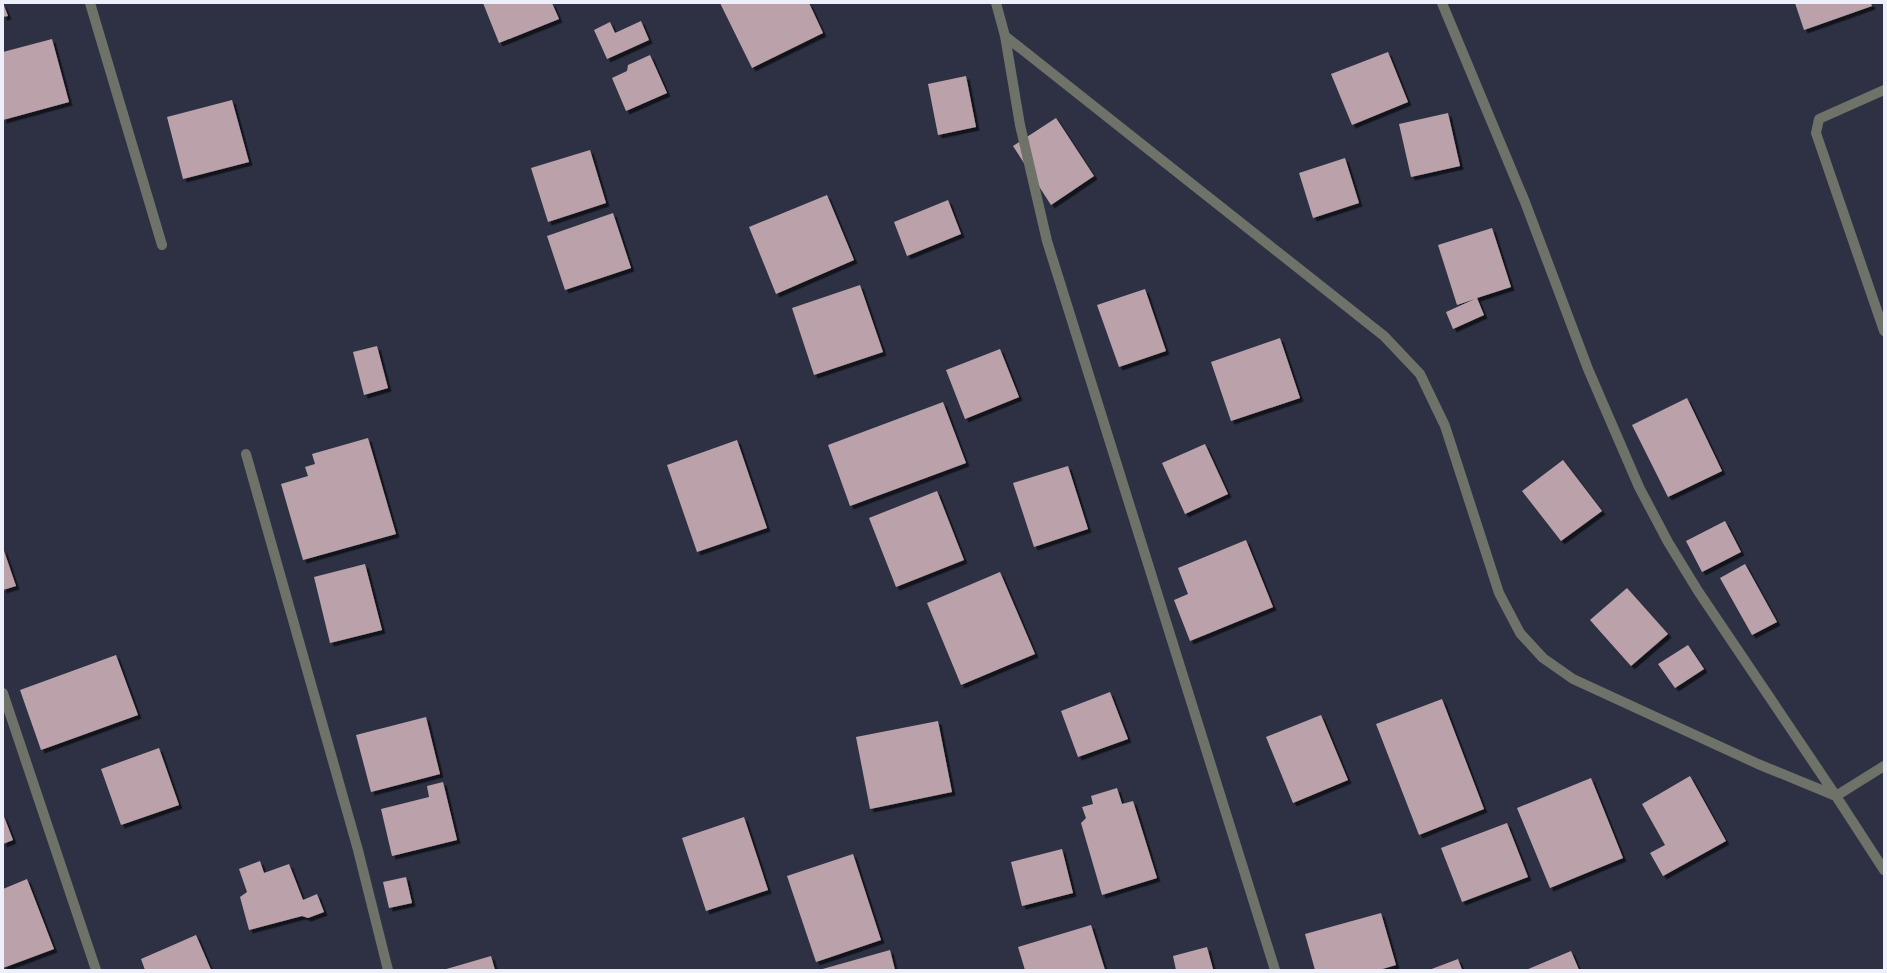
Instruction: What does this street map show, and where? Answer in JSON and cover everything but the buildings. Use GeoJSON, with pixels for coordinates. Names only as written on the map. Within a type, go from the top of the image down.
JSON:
{"type":"FeatureCollection","features":[{"type":"Feature","properties":{"kind":"street"},"geometry":{"type":"LineString","coordinates":[[90,3],[162,245]]}},
{"type":"Feature","properties":{"kind":"street"},"geometry":{"type":"LineString","coordinates":[[996,3],[1005,36],[1020,125],[1046,241],[1275,970]]}},
{"type":"Feature","properties":{"kind":"street"},"geometry":{"type":"LineString","coordinates":[[1442,3],[1525,202],[1588,368],[1639,486],[1668,542],[1698,591],[1884,870]]}},
{"type":"Feature","properties":{"kind":"street"},"geometry":{"type":"LineString","coordinates":[[1005,36],[1384,336],[1420,374],[1445,426],[1499,593],[1520,633],[1543,658],[1573,679],[1758,764],[1836,796]]}},
{"type":"Feature","properties":{"kind":"street"},"geometry":{"type":"LineString","coordinates":[[1884,90],[1819,119],[1816,132],[1884,331]]}},
{"type":"Feature","properties":{"kind":"street"},"geometry":{"type":"LineString","coordinates":[[246,454],[358,850],[388,970]]}},
{"type":"Feature","properties":{"kind":"street"},"geometry":{"type":"LineString","coordinates":[[3,693],[96,970]]}},
{"type":"Feature","properties":{"kind":"street"},"geometry":{"type":"LineString","coordinates":[[1836,796],[1884,766]]}}]}
